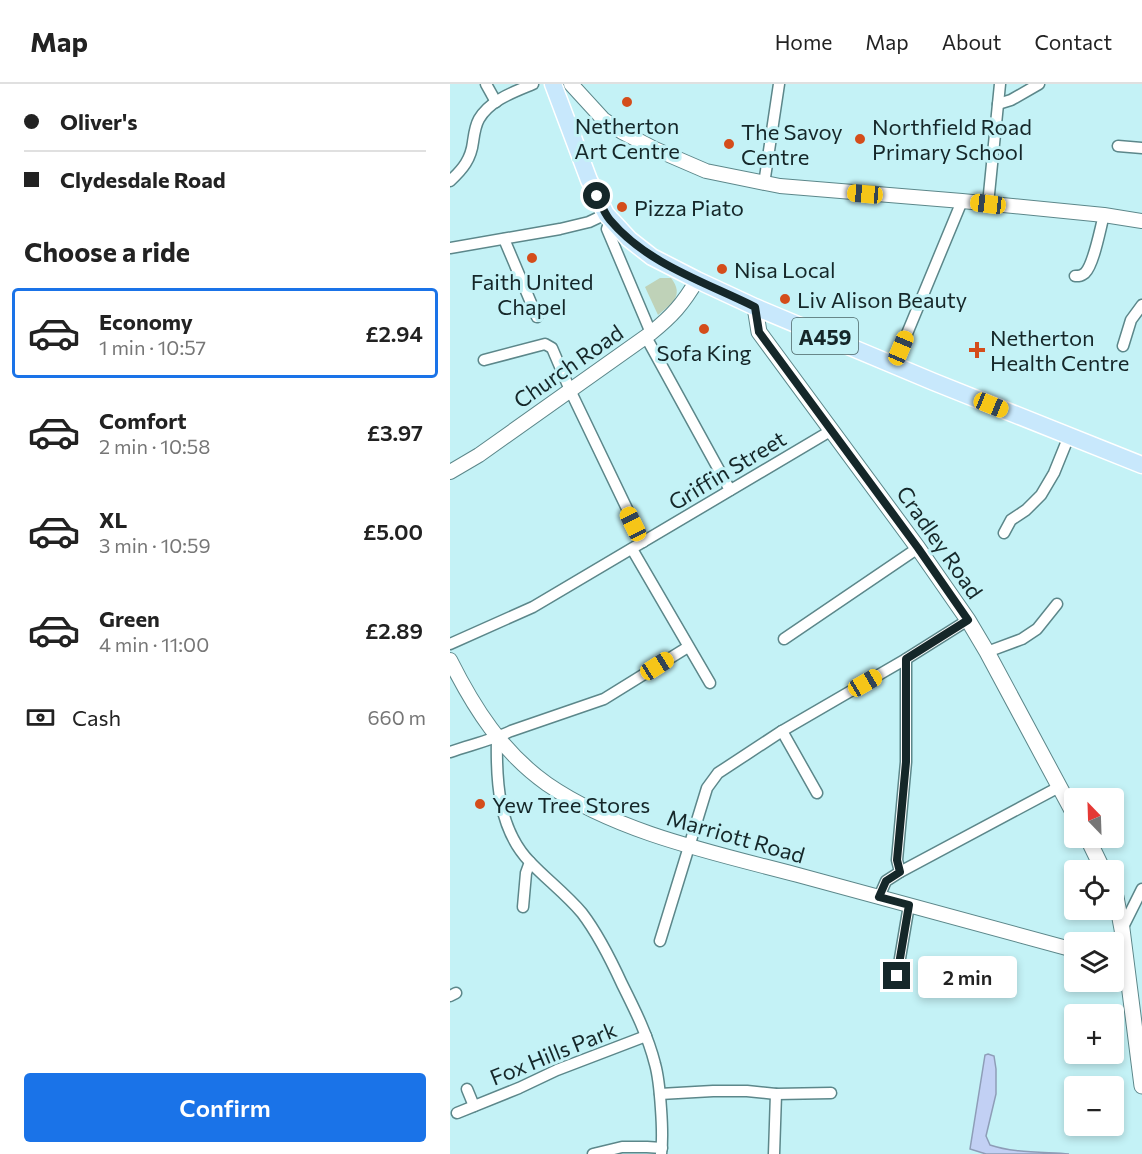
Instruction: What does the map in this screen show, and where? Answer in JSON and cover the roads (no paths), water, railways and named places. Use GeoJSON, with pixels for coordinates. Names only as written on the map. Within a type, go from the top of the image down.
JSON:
{"type":"FeatureCollection","features":[{"type":"Feature","properties":{"kind":"main road","name":"A459"},"geometry":{"type":"LineString","coordinates":[[556,91],[590,180],[608,217],[629,239],[652,257],[755,307],[1142,465]]}},
{"type":"Feature","properties":{"kind":"main road","name":"Cradley Road"},"geometry":{"type":"LineString","coordinates":[[755,307],[759,332],[918,548],[968,620],[1064,796]]}},
{"type":"Feature","properties":{"kind":"main road"},"geometry":{"type":"LineString","coordinates":[[1120,920],[1122,932]]}},
{"type":"Feature","properties":{"kind":"main road"},"geometry":{"type":"LineString","coordinates":[[1124,975],[1137,1016],[1142,1086]]}},
{"type":"Feature","properties":{"kind":"street"},"geometry":{"type":"LineString","coordinates":[[486,84],[496,102]]}},
{"type":"Feature","properties":{"kind":"street"},"geometry":{"type":"LineString","coordinates":[[450,181],[468,161],[478,120],[505,96],[533,84]]}},
{"type":"Feature","properties":{"kind":"street"},"geometry":{"type":"LineString","coordinates":[[571,84],[603,119],[622,132],[655,150],[706,171],[780,186],[962,201],[1142,221]]}},
{"type":"Feature","properties":{"kind":"street"},"geometry":{"type":"LineString","coordinates":[[764,184],[779,84]]}},
{"type":"Feature","properties":{"kind":"street"},"geometry":{"type":"LineString","coordinates":[[988,204],[1000,84]]}},
{"type":"Feature","properties":{"kind":"street"},"geometry":{"type":"LineString","coordinates":[[998,104],[1011,100],[1039,84]]}},
{"type":"Feature","properties":{"kind":"street"},"geometry":{"type":"LineString","coordinates":[[556,91],[582,98]]}},
{"type":"Feature","properties":{"kind":"street"},"geometry":{"type":"LineString","coordinates":[[1118,146],[1142,148]]}},
{"type":"Feature","properties":{"kind":"street"},"geometry":{"type":"LineString","coordinates":[[894,365],[962,201]]}},
{"type":"Feature","properties":{"kind":"street"},"geometry":{"type":"LineString","coordinates":[[1076,276],[1082,276],[1087,271],[1104,215]]}},
{"type":"Feature","properties":{"kind":"street"},"geometry":{"type":"LineString","coordinates":[[450,248],[608,217],[607,230],[649,335],[730,490]]}},
{"type":"Feature","properties":{"kind":"street"},"geometry":{"type":"LineString","coordinates":[[504,239],[537,317]]}},
{"type":"Feature","properties":{"kind":"street","name":"Church Road"},"geometry":{"type":"LineString","coordinates":[[450,472],[479,455],[649,335],[670,318],[697,280]]}},
{"type":"Feature","properties":{"kind":"street"},"geometry":{"type":"LineString","coordinates":[[1123,346],[1131,320],[1142,305]]}},
{"type":"Feature","properties":{"kind":"street"},"geometry":{"type":"LineString","coordinates":[[484,360],[545,344],[552,348],[643,542]]}},
{"type":"Feature","properties":{"kind":"street","name":"Griffin Street"},"geometry":{"type":"LineString","coordinates":[[450,644],[533,607],[832,430]]}},
{"type":"Feature","properties":{"kind":"street"},"geometry":{"type":"LineString","coordinates":[[1004,533],[1011,520],[1026,510],[1041,495],[1054,473],[1069,436]]}},
{"type":"Feature","properties":{"kind":"street"},"geometry":{"type":"LineString","coordinates":[[784,639],[918,548]]}},
{"type":"Feature","properties":{"kind":"street"},"geometry":{"type":"LineString","coordinates":[[632,549],[710,683]]}},
{"type":"Feature","properties":{"kind":"street"},"geometry":{"type":"LineString","coordinates":[[987,652],[1022,639],[1037,628],[1057,604]]}},
{"type":"Feature","properties":{"kind":"street"},"geometry":{"type":"LineString","coordinates":[[660,940],[707,788],[718,773],[782,731],[968,620]]}},
{"type":"Feature","properties":{"kind":"street"},"geometry":{"type":"LineString","coordinates":[[450,752],[497,738],[604,699],[688,647]]}},
{"type":"Feature","properties":{"kind":"street"},"geometry":{"type":"LineString","coordinates":[[900,872],[897,860],[906,762],[906,659]]}},
{"type":"Feature","properties":{"kind":"street","name":"Marriott Road"},"geometry":{"type":"LineString","coordinates":[[450,660],[480,714],[497,738],[517,759],[566,796],[619,821],[690,846],[1064,947]]}},
{"type":"Feature","properties":{"kind":"street"},"geometry":{"type":"LineString","coordinates":[[782,731],[817,793]]}},
{"type":"Feature","properties":{"kind":"street"},"geometry":{"type":"LineString","coordinates":[[497,738],[498,792],[512,837],[530,862],[581,913],[594,931],[616,970],[646,1036],[656,1065],[662,1120],[661,1151],[647,1147],[622,1146],[593,1154]]}},
{"type":"Feature","properties":{"kind":"street"},"geometry":{"type":"LineString","coordinates":[[879,897],[886,881],[900,872],[1059,787]]}},
{"type":"Feature","properties":{"kind":"street"},"geometry":{"type":"LineString","coordinates":[[523,907],[526,873],[530,862]]}},
{"type":"Feature","properties":{"kind":"street"},"geometry":{"type":"LineString","coordinates":[[1122,928],[1142,889]]}},
{"type":"Feature","properties":{"kind":"street"},"geometry":{"type":"LineString","coordinates":[[897,976],[909,905]]}},
{"type":"Feature","properties":{"kind":"street","name":"Fox Hills Park"},"geometry":{"type":"LineString","coordinates":[[457,1113],[556,1070],[646,1036]]}},
{"type":"Feature","properties":{"kind":"street","name":"Fox Hills Park"},"geometry":{"type":"LineString","coordinates":[[467,1089],[474,1106]]}},
{"type":"Feature","properties":{"kind":"street"},"geometry":{"type":"LineString","coordinates":[[660,1094],[713,1091],[776,1094],[831,1093]]}},
{"type":"Feature","properties":{"kind":"street"},"geometry":{"type":"LineString","coordinates":[[774,1154],[776,1094]]}},
{"type":"Feature","properties":{"kind":"water"},"geometry":{"type":"Polygon","coordinates":[[[985,1055],[994,1056],[996,1069],[996,1094],[986,1136],[990,1145],[1019,1151],[1069,1154],[986,1154],[970,1149],[985,1055]]]}},
{"type":"Feature","properties":{"kind":"place","name":"Netherton Art Centre"},"geometry":{"type":"Point","coordinates":[627,102]}},
{"type":"Feature","properties":{"kind":"place","name":"Northfield Road Primary School"},"geometry":{"type":"Point","coordinates":[860,139]}},
{"type":"Feature","properties":{"kind":"place","name":"The Savoy Centre"},"geometry":{"type":"Point","coordinates":[729,144]}},
{"type":"Feature","properties":{"kind":"place","name":"Pizza Piato"},"geometry":{"type":"Point","coordinates":[622,207]}},
{"type":"Feature","properties":{"kind":"place","name":"Faith United Chapel"},"geometry":{"type":"Point","coordinates":[532,258]}},
{"type":"Feature","properties":{"kind":"place","name":"Nisa Local"},"geometry":{"type":"Point","coordinates":[722,269]}},
{"type":"Feature","properties":{"kind":"place","name":"Liv Alison Beauty"},"geometry":{"type":"Point","coordinates":[785,299]}},
{"type":"Feature","properties":{"kind":"place","name":"Sofa King"},"geometry":{"type":"Point","coordinates":[704,329]}},
{"type":"Feature","properties":{"kind":"place","name":"Netherton Health Centre"},"geometry":{"type":"Point","coordinates":[977,350]}},
{"type":"Feature","properties":{"kind":"place","name":"Yew Tree Stores"},"geometry":{"type":"Point","coordinates":[480,804]}}]}
